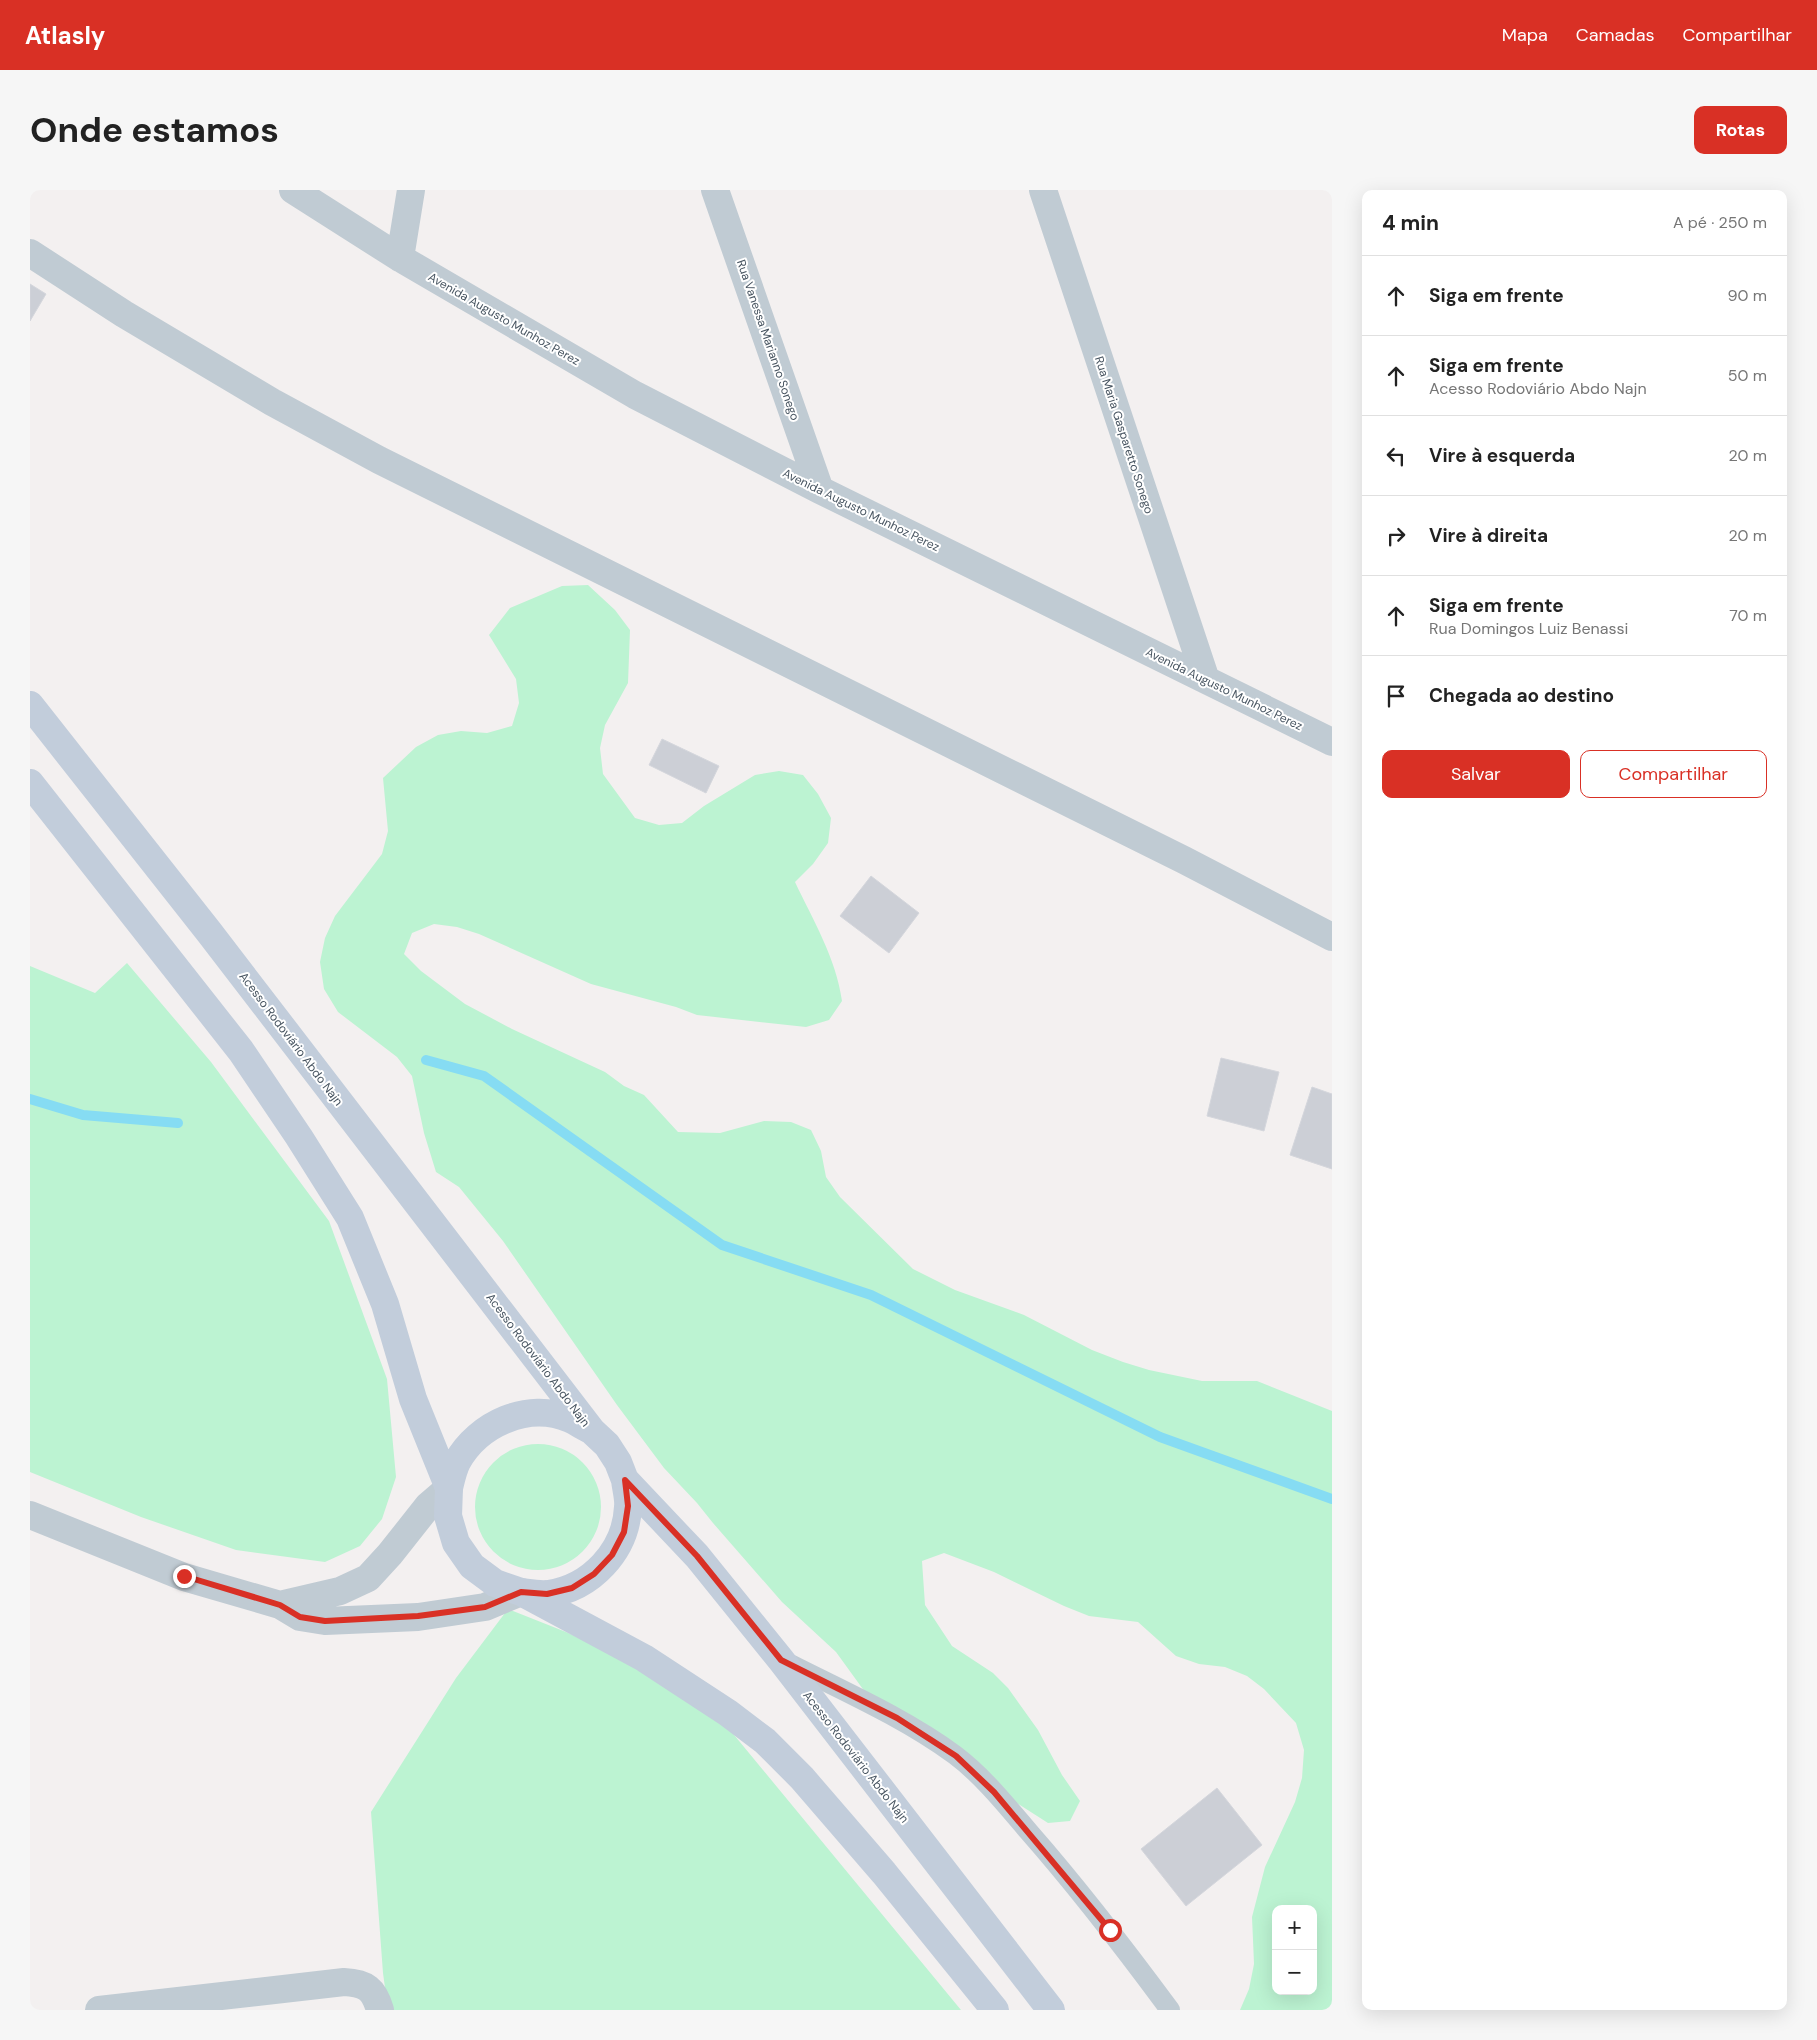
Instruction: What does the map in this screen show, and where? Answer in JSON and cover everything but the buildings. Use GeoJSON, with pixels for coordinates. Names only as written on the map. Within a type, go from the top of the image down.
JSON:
{"type":"FeatureCollection","features":[{"type":"Feature","properties":{"kind":"main road","name":"Acesso Rodoviário Abdo Najn"},"geometry":{"type":"LineString","coordinates":[[30,705],[209,932],[592,1431],[607,1445],[618,1462],[625,1480],[697,1556],[781,1660],[1050,2010]]}},
{"type":"Feature","properties":{"kind":"main road"},"geometry":{"type":"LineString","coordinates":[[30,783],[241,1051],[299,1137],[350,1218],[384,1304],[413,1399],[448,1488]]}},
{"type":"Feature","properties":{"kind":"main road"},"geometry":{"type":"LineString","coordinates":[[592,1431],[569,1418],[543,1413],[517,1415],[492,1425],[472,1442],[456,1464],[448,1488],[448,1516],[456,1543],[472,1566],[495,1583],[521,1592],[644,1658],[728,1713],[765,1741],[802,1778],[884,1873],[995,2010]]}},
{"type":"Feature","properties":{"kind":"main road"},"geometry":{"type":"LineString","coordinates":[[521,1592],[547,1594],[572,1588],[594,1574],[612,1555],[626,1524],[628,1506],[625,1480]]}},
{"type":"Feature","properties":{"kind":"street","name":"Avenida Augusto Munhoz Perez"},"geometry":{"type":"LineString","coordinates":[[293,190],[400,258],[635,395],[820,490],[1332,742]]}},
{"type":"Feature","properties":{"kind":"street"},"geometry":{"type":"LineString","coordinates":[[400,258],[411,190]]}},
{"type":"Feature","properties":{"kind":"street","name":"Rua Vanessa Marianno Sonego"},"geometry":{"type":"LineString","coordinates":[[715,190],[820,490]]}},
{"type":"Feature","properties":{"kind":"street","name":"Rua Maria Gasparetto Sonego"},"geometry":{"type":"LineString","coordinates":[[1043,190],[1206,680]]}},
{"type":"Feature","properties":{"kind":"street"},"geometry":{"type":"LineString","coordinates":[[30,253],[124,314],[272,402],[379,460],[1175,856],[1332,937]]}},
{"type":"Feature","properties":{"kind":"street"},"geometry":{"type":"LineString","coordinates":[[280,1605],[340,1591],[368,1578],[390,1554],[428,1506],[448,1488]]}},
{"type":"Feature","properties":{"kind":"street"},"geometry":{"type":"LineString","coordinates":[[30,1515],[184,1576],[280,1605],[300,1617],[325,1621],[418,1616],[485,1607],[521,1592]]}},
{"type":"Feature","properties":{"kind":"street"},"geometry":{"type":"LineString","coordinates":[[99,2010],[344,1982],[356,1982],[374,1999]]}},
{"type":"Feature","properties":{"kind":"lane"},"geometry":{"type":"LineString","coordinates":[[781,1660],[897,1718],[956,1756],[994,1792],[1049,1855],[1110,1930],[1170,2010]]}},
{"type":"Feature","properties":{"kind":"green space"},"geometry":{"type":"Polygon","coordinates":[[[588,585],[615,610],[630,630],[628,683],[605,725],[600,748],[603,774],[635,818],[659,825],[682,823],[704,806],[755,775],[779,771],[803,775],[818,794],[831,818],[828,843],[813,864],[795,882],[829,954],[835,970],[842,1001],[829,1020],[806,1027],[697,1015],[676,1007],[591,984],[479,934],[457,927],[434,924],[412,933],[404,954],[421,971],[465,1004],[512,1029],[605,1072],[624,1086],[644,1095],[678,1132],[720,1133],[764,1121],[791,1122],[811,1130],[821,1151],[826,1177],[840,1197],[913,1269],[955,1290],[1024,1315],[1092,1350],[1123,1362],[1149,1370],[1202,1381],[1257,1381],[1332,1411],[1332,2010],[1240,2010],[1249,1989],[1254,1964],[1252,1917],[1265,1867],[1295,1802],[1302,1778],[1304,1750],[1296,1723],[1264,1689],[1247,1676],[1225,1667],[1199,1664],[1176,1656],[1138,1622],[1089,1616],[994,1572],[944,1553],[922,1561],[925,1605],[952,1646],[993,1673],[1008,1688],[1038,1730],[1062,1775],[1080,1801],[1070,1821],[1048,1823],[1006,1796],[865,1692],[836,1652],[782,1602],[697,1503],[664,1468],[617,1405],[503,1241],[459,1187],[436,1172],[424,1133],[412,1076],[397,1057],[338,1012],[324,989],[320,962],[325,938],[335,916],[382,854],[388,831],[383,778],[416,747],[438,735],[461,731],[487,733],[512,726],[519,703],[516,679],[489,635],[510,608],[562,586],[588,585]]]}},
{"type":"Feature","properties":{"kind":"green space"},"geometry":{"type":"Polygon","coordinates":[[[127,963],[211,1062],[329,1221],[387,1379],[396,1477],[382,1519],[360,1546],[325,1562],[236,1550],[141,1517],[30,1472],[30,966],[95,993],[127,963]]]}},
{"type":"Feature","properties":{"kind":"green space"},"geometry":{"type":"Polygon","coordinates":[[[538,1444],[562,1449],[582,1463],[596,1483],[601,1507],[596,1531],[582,1551],[562,1565],[538,1570],[514,1565],[494,1551],[480,1531],[475,1507],[480,1483],[494,1463],[514,1449],[538,1444]]]}},
{"type":"Feature","properties":{"kind":"green space"},"geometry":{"type":"Polygon","coordinates":[[[508,1609],[566,1632],[635,1665],[716,1713],[961,2010],[388,2010],[383,1973],[371,1812],[456,1678],[508,1609]]]}},
{"type":"Feature","properties":{"kind":"waterway"},"geometry":{"type":"LineString","coordinates":[[426,1060],[484,1076],[722,1245],[871,1295],[1160,1437],[1332,1499]]}},
{"type":"Feature","properties":{"kind":"waterway"},"geometry":{"type":"LineString","coordinates":[[30,1099],[83,1115],[178,1123]]}},
{"type":"Feature","properties":{"kind":"route"},"geometry":{"type":"LineString","coordinates":[[184,1576],[280,1605],[300,1617],[325,1621],[418,1616],[485,1607],[521,1592],[547,1594],[572,1588],[594,1574],[612,1555],[624,1532],[628,1506],[625,1480],[697,1556],[781,1660],[897,1718],[956,1756],[994,1792],[1049,1855],[1110,1930]]}}]}
